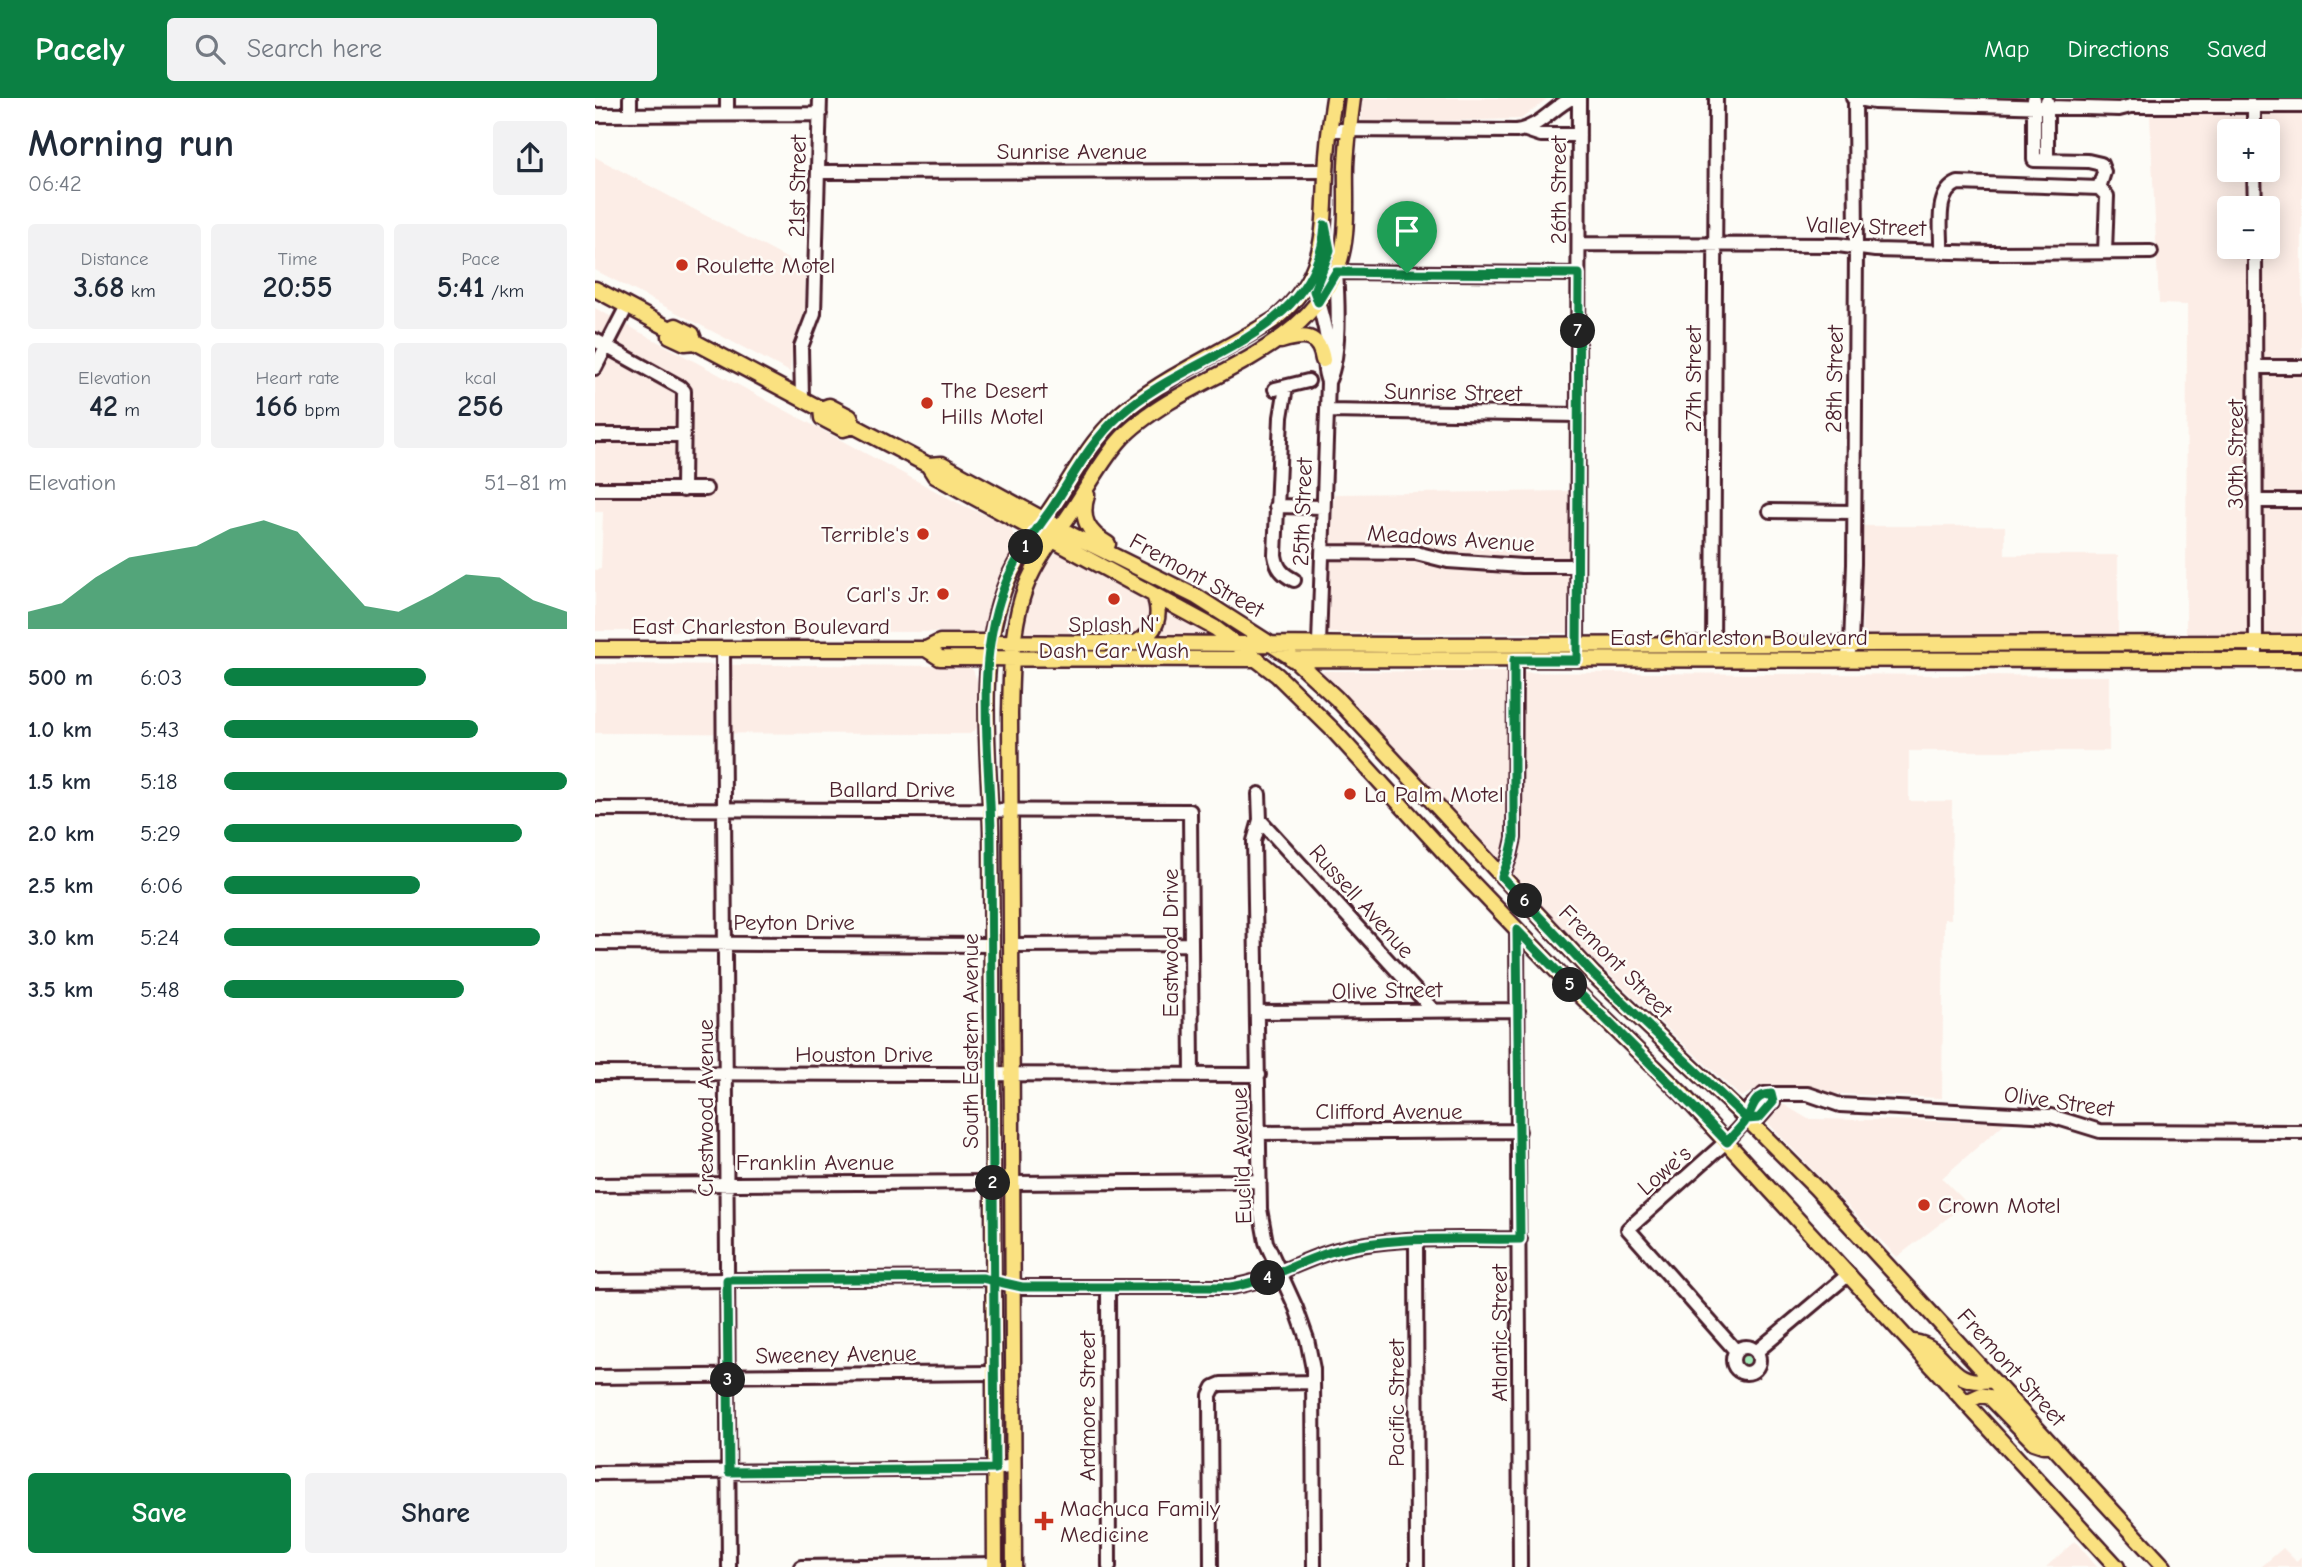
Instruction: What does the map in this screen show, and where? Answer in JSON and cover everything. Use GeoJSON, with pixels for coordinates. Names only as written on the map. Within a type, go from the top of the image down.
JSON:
{"type":"FeatureCollection","features":[{"type":"Feature","properties":{"kind":"main road"},"geometry":{"type":"LineString","coordinates":[[1139,422],[1141,412],[1148,404],[1211,357],[1275,319],[1291,305],[1308,281],[1318,263],[1325,225],[1326,171],[1334,98]]}},
{"type":"Feature","properties":{"kind":"main road"},"geometry":{"type":"LineString","coordinates":[[1139,422],[1273,344],[1295,328],[1318,302],[1336,272],[1344,232],[1353,98]]}},
{"type":"Feature","properties":{"kind":"main road"},"geometry":{"type":"LineString","coordinates":[[1318,302],[1314,291],[1330,250],[1325,225]]}},
{"type":"Feature","properties":{"kind":"main road","name":"Fremont Street"},"geometry":{"type":"LineString","coordinates":[[595,289],[670,329],[670,336],[677,340],[695,342],[821,409],[829,406],[850,417],[854,426],[927,465],[935,477],[1040,526],[1154,595],[1215,628],[1259,659],[1332,730],[1573,988],[1682,1094],[2113,1563]]}},
{"type":"Feature","properties":{"kind":"main road"},"geometry":{"type":"LineString","coordinates":[[1273,344],[1296,337],[1308,338],[1319,344],[1323,360]]}},
{"type":"Feature","properties":{"kind":"main road","name":"South Eastern Avenue"},"geometry":{"type":"LineString","coordinates":[[995,1565],[991,810],[988,728],[991,642],[1007,581],[1094,443],[1111,423],[1146,395],[1211,357]]}},
{"type":"Feature","properties":{"kind":"main road","name":"South Eastern Avenue"},"geometry":{"type":"LineString","coordinates":[[1014,1567],[1010,713],[1016,622],[1025,588],[1056,535],[1111,451],[1139,422]]}},
{"type":"Feature","properties":{"kind":"main road"},"geometry":{"type":"LineString","coordinates":[[1093,478],[1084,503],[1086,523],[1094,535],[1122,552],[1130,562]]}},
{"type":"Feature","properties":{"kind":"main road","name":"Fremont Street"},"geometry":{"type":"LineString","coordinates":[[1056,535],[1130,562],[1197,597],[1294,659],[1336,698],[1593,974],[1817,1188],[2164,1567]]}},
{"type":"Feature","properties":{"kind":"main road"},"geometry":{"type":"LineString","coordinates":[[1137,642],[1155,628],[1158,613],[1154,595]]}},
{"type":"Feature","properties":{"kind":"main road","name":"East Charleston Boulevard"},"geometry":{"type":"LineString","coordinates":[[595,649],[926,649],[940,642],[1577,644],[1847,660],[2302,660]]}},
{"type":"Feature","properties":{"kind":"main road","name":"East Charleston Boulevard"},"geometry":{"type":"LineString","coordinates":[[926,649],[940,658],[1577,660],[1851,645],[2302,643]]}},
{"type":"Feature","properties":{"kind":"main road"},"geometry":{"type":"LineString","coordinates":[[2010,660],[2037,644],[2066,660]]}},
{"type":"Feature","properties":{"kind":"main road"},"geometry":{"type":"LineString","coordinates":[[1336,698],[1329,675],[1330,668],[1339,659]]}},
{"type":"Feature","properties":{"kind":"main road"},"geometry":{"type":"LineString","coordinates":[[1911,1342],[1931,1348],[1959,1377],[1967,1380],[1992,1380]]}},
{"type":"Feature","properties":{"kind":"main road"},"geometry":{"type":"LineString","coordinates":[[1966,1402],[1981,1395],[1990,1397],[2034,1441],[2052,1445]]}},
{"type":"Feature","properties":{"kind":"main road"},"geometry":{"type":"LineString","coordinates":[[2113,1563],[2121,1561],[2129,1567]]}},
{"type":"Feature","properties":{"kind":"street"},"geometry":{"type":"LineString","coordinates":[[630,98],[630,115]]}},
{"type":"Feature","properties":{"kind":"street"},"geometry":{"type":"LineString","coordinates":[[727,98],[727,114]]}},
{"type":"Feature","properties":{"kind":"street","name":"21st Street"},"geometry":{"type":"LineString","coordinates":[[802,399],[801,347],[814,313],[820,98]]}},
{"type":"Feature","properties":{"kind":"street"},"geometry":{"type":"LineString","coordinates":[[1527,130],[1572,98]]}},
{"type":"Feature","properties":{"kind":"street","name":"26th Street"},"geometry":{"type":"LineString","coordinates":[[1577,660],[1579,98]]}},
{"type":"Feature","properties":{"kind":"street","name":"27th Street"},"geometry":{"type":"LineString","coordinates":[[1713,652],[1716,98]]}},
{"type":"Feature","properties":{"kind":"street"},"geometry":{"type":"LineString","coordinates":[[1854,98],[1874,102],[2041,103]]}},
{"type":"Feature","properties":{"kind":"street","name":"28th Street"},"geometry":{"type":"LineString","coordinates":[[1847,660],[1851,645],[1854,512],[1854,98]]}},
{"type":"Feature","properties":{"kind":"street"},"geometry":{"type":"LineString","coordinates":[[1999,98],[2119,109],[2131,106],[2302,106]]}},
{"type":"Feature","properties":{"kind":"street"},"geometry":{"type":"LineString","coordinates":[[2041,103],[2040,160],[2088,161],[2101,164],[2104,172],[2099,188]]}},
{"type":"Feature","properties":{"kind":"street"},"geometry":{"type":"LineString","coordinates":[[2254,106],[2254,119]]}},
{"type":"Feature","properties":{"kind":"street"},"geometry":{"type":"LineString","coordinates":[[595,115],[820,114]]}},
{"type":"Feature","properties":{"kind":"street"},"geometry":{"type":"LineString","coordinates":[[1329,130],[1527,130],[1541,135],[1579,135]]}},
{"type":"Feature","properties":{"kind":"street","name":"Sunrise Avenue"},"geometry":{"type":"LineString","coordinates":[[819,172],[1326,171]]}},
{"type":"Feature","properties":{"kind":"street"},"geometry":{"type":"LineString","coordinates":[[1941,250],[1943,199],[1947,189],[1965,182],[2099,188],[2107,196],[2105,252]]}},
{"type":"Feature","properties":{"kind":"street","name":"Valley Street"},"geometry":{"type":"LineString","coordinates":[[1579,244],[1838,245],[1856,248],[2052,254],[2151,252]]}},
{"type":"Feature","properties":{"kind":"street","name":"30th Street"},"geometry":{"type":"LineString","coordinates":[[2255,259],[2256,660]]}},
{"type":"Feature","properties":{"kind":"street"},"geometry":{"type":"LineString","coordinates":[[1336,272],[1579,274]]}},
{"type":"Feature","properties":{"kind":"street","name":"25th Street"},"geometry":{"type":"LineString","coordinates":[[1328,382],[1335,369],[1338,296],[1336,272]]}},
{"type":"Feature","properties":{"kind":"street","name":"25th Street"},"geometry":{"type":"LineString","coordinates":[[1318,302],[1324,319],[1327,343],[1323,369],[1328,382],[1318,644]]}},
{"type":"Feature","properties":{"kind":"street"},"geometry":{"type":"LineString","coordinates":[[595,368],[600,342],[627,306]]}},
{"type":"Feature","properties":{"kind":"street"},"geometry":{"type":"LineString","coordinates":[[600,342],[684,391],[683,490]]}},
{"type":"Feature","properties":{"kind":"street"},"geometry":{"type":"LineString","coordinates":[[2256,367],[2302,366]]}},
{"type":"Feature","properties":{"kind":"street"},"geometry":{"type":"LineString","coordinates":[[1294,580],[1277,565],[1280,388],[1291,383],[1308,381]]}},
{"type":"Feature","properties":{"kind":"street","name":"Sunrise Street"},"geometry":{"type":"LineString","coordinates":[[1327,411],[1578,415]]}},
{"type":"Feature","properties":{"kind":"street"},"geometry":{"type":"LineString","coordinates":[[595,435],[684,435]]}},
{"type":"Feature","properties":{"kind":"street"},"geometry":{"type":"LineString","coordinates":[[595,489],[706,489]]}},
{"type":"Feature","properties":{"kind":"street"},"geometry":{"type":"LineString","coordinates":[[2257,501],[2302,501]]}},
{"type":"Feature","properties":{"kind":"street"},"geometry":{"type":"LineString","coordinates":[[1276,506],[1323,507]]}},
{"type":"Feature","properties":{"kind":"street"},"geometry":{"type":"LineString","coordinates":[[1770,511],[1854,512]]}},
{"type":"Feature","properties":{"kind":"street","name":"Meadows Avenue"},"geometry":{"type":"LineString","coordinates":[[1322,552],[1416,553],[1448,561],[1522,566],[1577,566]]}},
{"type":"Feature","properties":{"kind":"street","name":"Crestwood Avenue"},"geometry":{"type":"LineString","coordinates":[[723,649],[729,1567]]}},
{"type":"Feature","properties":{"kind":"street"},"geometry":{"type":"LineString","coordinates":[[1502,877],[1514,838],[1514,660]]}},
{"type":"Feature","properties":{"kind":"street","name":"Euclid Avenue"},"geometry":{"type":"LineString","coordinates":[[1259,794],[1260,820],[1254,841],[1260,1209],[1266,1242],[1307,1339],[1313,1382],[1314,1567]]}},
{"type":"Feature","properties":{"kind":"street","name":"Ballard Drive"},"geometry":{"type":"LineString","coordinates":[[595,809],[1190,811]]}},
{"type":"Feature","properties":{"kind":"street","name":"Eastwood Drive"},"geometry":{"type":"LineString","coordinates":[[1190,811],[1192,1075]]}},
{"type":"Feature","properties":{"kind":"street","name":"Russell Avenue"},"geometry":{"type":"LineString","coordinates":[[1260,820],[1433,1010]]}},
{"type":"Feature","properties":{"kind":"street","name":"Atlantic Street"},"geometry":{"type":"LineString","coordinates":[[1517,930],[1520,1567]]}},
{"type":"Feature","properties":{"kind":"street","name":"Peyton Drive"},"geometry":{"type":"LineString","coordinates":[[595,943],[992,945]]}},
{"type":"Feature","properties":{"kind":"street"},"geometry":{"type":"LineString","coordinates":[[1011,945],[1191,944]]}},
{"type":"Feature","properties":{"kind":"street","name":"Olive Street"},"geometry":{"type":"LineString","coordinates":[[1257,1012],[1518,1010]]}},
{"type":"Feature","properties":{"kind":"street","name":"Houston Drive"},"geometry":{"type":"LineString","coordinates":[[595,1073],[1259,1075]]}},
{"type":"Feature","properties":{"kind":"street","name":"Olive Street"},"geometry":{"type":"LineString","coordinates":[[1727,1142],[1747,1119],[1749,1107],[1764,1094],[1808,1094],[1840,1105],[2052,1116],[2100,1131],[2302,1132]]}},
{"type":"Feature","properties":{"kind":"street","name":"Clifford Avenue"},"geometry":{"type":"LineString","coordinates":[[1259,1133],[1519,1131]]}},
{"type":"Feature","properties":{"kind":"street","name":"Lowe's"},"geometry":{"type":"LineString","coordinates":[[1727,1142],[1628,1229],[1736,1351]]}},
{"type":"Feature","properties":{"kind":"street"},"geometry":{"type":"LineString","coordinates":[[1011,1183],[1260,1181]]}},
{"type":"Feature","properties":{"kind":"street","name":"Franklin Avenue"},"geometry":{"type":"LineString","coordinates":[[595,1185],[993,1182]]}},
{"type":"Feature","properties":{"kind":"street"},"geometry":{"type":"LineString","coordinates":[[595,1281],[982,1278],[1022,1287],[1230,1287],[1250,1285],[1336,1250],[1368,1244],[1416,1240],[1520,1239]]}},
{"type":"Feature","properties":{"kind":"street","name":"Pacific Street"},"geometry":{"type":"LineString","coordinates":[[1416,1240],[1417,1567]]}},
{"type":"Feature","properties":{"kind":"street"},"geometry":{"type":"LineString","coordinates":[[1756,1352],[1849,1274]]}},
{"type":"Feature","properties":{"kind":"street","name":"Ardmore Street"},"geometry":{"type":"LineString","coordinates":[[1108,1287],[1109,1567]]}},
{"type":"Feature","properties":{"kind":"street"},"geometry":{"type":"LineString","coordinates":[[1745,1347],[1756,1352],[1759,1361],[1756,1369],[1747,1374],[1733,1365],[1736,1351],[1745,1347]]}},
{"type":"Feature","properties":{"kind":"street","name":"Sweeney Avenue"},"geometry":{"type":"LineString","coordinates":[[595,1377],[994,1373]]}},
{"type":"Feature","properties":{"kind":"street"},"geometry":{"type":"LineString","coordinates":[[1211,1567],[1210,1395],[1214,1387],[1221,1384],[1313,1382]]}},
{"type":"Feature","properties":{"kind":"street"},"geometry":{"type":"LineString","coordinates":[[595,1473],[995,1469],[1013,1466]]}},
{"type":"Feature","properties":{"kind":"street"},"geometry":{"type":"LineString","coordinates":[[801,1567],[995,1565]]}},
{"type":"Feature","properties":{"kind":"shaded area"},"geometry":{"type":"Polygon","coordinates":[[[1363,98],[1548,98],[1521,119],[1361,123],[1363,98]]]}},
{"type":"Feature","properties":{"kind":"shaded area"},"geometry":{"type":"Polygon","coordinates":[[[2145,98],[2302,98],[2302,634],[2186,634],[2187,305],[2159,304],[2150,117],[2145,98]]]}},
{"type":"Feature","properties":{"kind":"shaded area"},"geometry":{"type":"Polygon","coordinates":[[[595,157],[805,268],[805,315],[793,343],[790,372],[595,270],[595,157]]]}},
{"type":"Feature","properties":{"kind":"shaded area"},"geometry":{"type":"Polygon","coordinates":[[[595,308],[958,503],[1007,525],[1012,530],[1015,541],[1001,584],[990,635],[963,636],[963,632],[595,631],[595,570],[601,569],[603,512],[595,512],[595,308]]]}},
{"type":"Feature","properties":{"kind":"shaded area"},"geometry":{"type":"Polygon","coordinates":[[[1571,491],[1568,633],[1325,633],[1334,494],[1571,491]]]}},
{"type":"Feature","properties":{"kind":"shaded area"},"geometry":{"type":"Polygon","coordinates":[[[1862,526],[2005,526],[2005,555],[2118,555],[2118,635],[1862,635],[1862,526]]]}},
{"type":"Feature","properties":{"kind":"shaded area"},"geometry":{"type":"Polygon","coordinates":[[[1059,550],[1210,634],[1026,635],[1023,633],[1024,624],[1032,593],[1040,573],[1059,550]]]}},
{"type":"Feature","properties":{"kind":"shaded area"},"geometry":{"type":"Polygon","coordinates":[[[595,664],[968,666],[973,670],[977,681],[979,726],[970,734],[595,733],[595,664]]]}},
{"type":"Feature","properties":{"kind":"shaded area"},"geometry":{"type":"Polygon","coordinates":[[[1316,671],[2109,676],[2109,751],[1909,751],[1909,801],[1952,801],[1951,919],[1944,919],[1942,1098],[1793,1092],[1761,1087],[1741,1097],[1582,949],[1316,671]]]}},
{"type":"Feature","properties":{"kind":"shaded area"},"geometry":{"type":"Polygon","coordinates":[[[1783,1104],[1808,1119],[2006,1122],[1942,1178],[1967,1203],[1897,1257],[1765,1120],[1783,1104]]]}},
{"type":"Feature","properties":{"kind":"shaded area"},"geometry":{"type":"Polygon","coordinates":[[[2075,1541],[2097,1567],[2046,1567],[2075,1541]]]}},
{"type":"Feature","properties":{"kind":"shaded area"},"geometry":{"type":"Polygon","coordinates":[[[2283,1548],[2296,1561],[2302,1556],[2302,1567],[2261,1567],[2283,1548]]]}},
{"type":"Feature","properties":{"kind":"green space"},"geometry":{"type":"Polygon","coordinates":[[[1745,1352],[1753,1356],[1757,1364],[1753,1372],[1745,1376],[1737,1372],[1733,1364],[1737,1356],[1745,1352]]]}},
{"type":"Feature","properties":{"kind":"place","name":"Roulette Motel"},"geometry":{"type":"Point","coordinates":[682,265]}},
{"type":"Feature","properties":{"kind":"place","name":"The Desert Hills Motel"},"geometry":{"type":"Point","coordinates":[927,403]}},
{"type":"Feature","properties":{"kind":"place","name":"Terrible's"},"geometry":{"type":"Point","coordinates":[923,534]}},
{"type":"Feature","properties":{"kind":"place","name":"Carl's Jr."},"geometry":{"type":"Point","coordinates":[943,594]}},
{"type":"Feature","properties":{"kind":"place","name":"Splash N' Dash Car Wash"},"geometry":{"type":"Point","coordinates":[1114,599]}},
{"type":"Feature","properties":{"kind":"place","name":"La Palm Motel"},"geometry":{"type":"Point","coordinates":[1350,794]}},
{"type":"Feature","properties":{"kind":"place","name":"Crown Motel"},"geometry":{"type":"Point","coordinates":[1924,1205]}},
{"type":"Feature","properties":{"kind":"place","name":"Machuca Family Medicine"},"geometry":{"type":"Point","coordinates":[1044,1521]}},
{"type":"Feature","properties":{"kind":"route"},"geometry":{"type":"LineString","coordinates":[[1407,273],[1336,272],[1318,302],[1314,291],[1330,250],[1325,225],[1318,263],[1300,294],[1283,313],[1139,399],[1102,432],[1018,558],[1004,590],[989,658],[988,719],[991,831],[993,1221],[994,1280],[995,1469],[729,1472],[727,1280],[982,1278],[994,1280],[1022,1287],[1230,1287],[1250,1285],[1336,1250],[1368,1244],[1416,1240],[1520,1239],[1517,930],[1727,1142],[1747,1119],[1749,1107],[1764,1094],[1771,1094],[1773,1102],[1759,1118],[1747,1119],[1593,974],[1502,877],[1514,838],[1514,660],[1577,660],[1579,274],[1407,273]]}}]}
